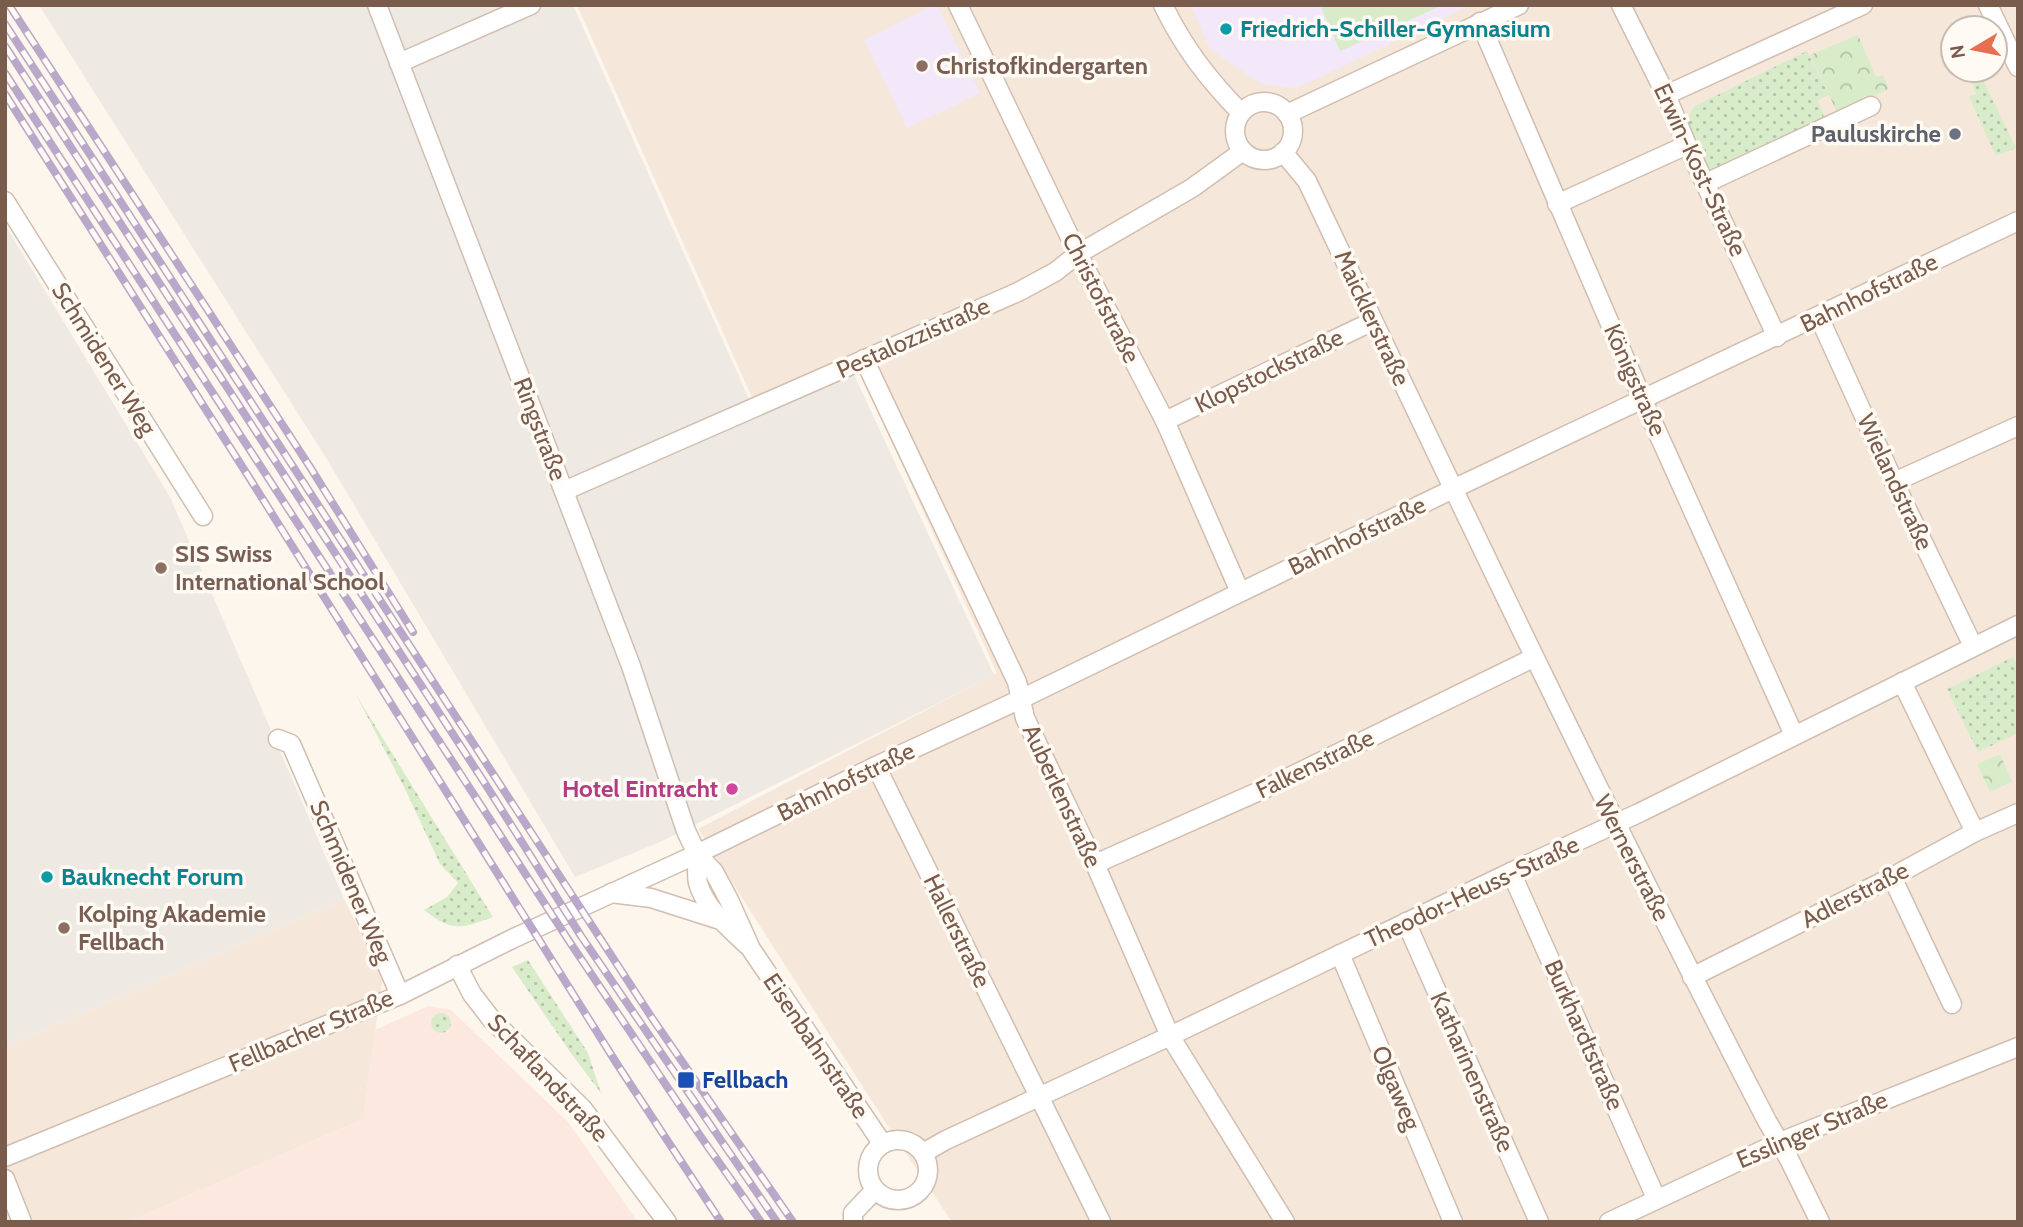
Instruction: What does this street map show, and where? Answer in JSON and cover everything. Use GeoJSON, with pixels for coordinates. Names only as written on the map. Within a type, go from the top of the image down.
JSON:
{"type":"FeatureCollection","features":[{"type":"Feature","properties":{"kind":"street","name":"Ringstraße"},"geometry":{"type":"LineString","coordinates":[[377,5],[631,666],[686,831],[697,854]]}},
{"type":"Feature","properties":{"kind":"street"},"geometry":{"type":"LineString","coordinates":[[399,63],[531,5]]}},
{"type":"Feature","properties":{"kind":"street","name":"Christofstraße"},"geometry":{"type":"LineString","coordinates":[[958,5],[1079,254],[1165,421],[1240,592]]}},
{"type":"Feature","properties":{"kind":"street"},"geometry":{"type":"LineString","coordinates":[[1163,5],[1189,52],[1207,77],[1241,113]]}},
{"type":"Feature","properties":{"kind":"street"},"geometry":{"type":"LineString","coordinates":[[1287,114],[1519,5]]}},
{"type":"Feature","properties":{"kind":"street","name":"Erwin-Kost-Straße"},"geometry":{"type":"LineString","coordinates":[[1621,5],[1666,95],[1777,337]]}},
{"type":"Feature","properties":{"kind":"street"},"geometry":{"type":"LineString","coordinates":[[1666,95],[1863,5]]}},
{"type":"Feature","properties":{"kind":"street"},"geometry":{"type":"LineString","coordinates":[[1987,5],[2016,57]]}},
{"type":"Feature","properties":{"kind":"street","name":"Königstraße"},"geometry":{"type":"LineString","coordinates":[[1480,22],[1642,398],[1794,735]]}},
{"type":"Feature","properties":{"kind":"street"},"geometry":{"type":"LineString","coordinates":[[1261,102],[1275,105],[1287,114],[1291,122],[1292,138],[1283,152],[1268,160],[1250,156],[1243,151],[1235,129],[1241,113],[1253,104],[1261,102]]}},
{"type":"Feature","properties":{"kind":"street"},"geometry":{"type":"LineString","coordinates":[[1706,183],[1871,106]]}},
{"type":"Feature","properties":{"kind":"street"},"geometry":{"type":"LineString","coordinates":[[1558,204],[1687,145]]}},
{"type":"Feature","properties":{"kind":"street","name":"Pestalozzistraße"},"geometry":{"type":"LineString","coordinates":[[564,491],[1018,292],[1192,188],[1243,151]]}},
{"type":"Feature","properties":{"kind":"street","name":"Maicklerstraße"},"geometry":{"type":"LineString","coordinates":[[1283,152],[1307,181],[1452,489]]}},
{"type":"Feature","properties":{"kind":"street","name":"Schmidener Weg"},"geometry":{"type":"LineString","coordinates":[[5,201],[203,516]]}},
{"type":"Feature","properties":{"kind":"street","name":"Bahnhofstraße"},"geometry":{"type":"LineString","coordinates":[[697,854],[1452,489],[2018,221]]}},
{"type":"Feature","properties":{"kind":"street","name":"Wielandstraße"},"geometry":{"type":"LineString","coordinates":[[1819,317],[1973,646]]}},
{"type":"Feature","properties":{"kind":"street","name":"Klopstockstraße"},"geometry":{"type":"LineString","coordinates":[[1165,421],[1373,321]]}},
{"type":"Feature","properties":{"kind":"street","name":"Auberlenstraße"},"geometry":{"type":"LineString","coordinates":[[864,359],[1017,682],[1025,718],[1095,864],[1170,1036],[1285,1222]]}},
{"type":"Feature","properties":{"kind":"street"},"geometry":{"type":"LineString","coordinates":[[1894,482],[2018,426]]}},
{"type":"Feature","properties":{"kind":"street","name":"Wernerstraße"},"geometry":{"type":"LineString","coordinates":[[1452,489],[1615,824],[1820,1222]]}},
{"type":"Feature","properties":{"kind":"street","name":"Theodor-Heuss-Straße"},"geometry":{"type":"LineString","coordinates":[[923,1153],[1615,824],[2018,625]]}},
{"type":"Feature","properties":{"kind":"street","name":"Falkenstraße"},"geometry":{"type":"LineString","coordinates":[[1095,864],[1273,785],[1533,659]]}},
{"type":"Feature","properties":{"kind":"street"},"geometry":{"type":"LineString","coordinates":[[1902,681],[1975,832]]}},
{"type":"Feature","properties":{"kind":"street","name":"Schmidener Weg"},"geometry":{"type":"LineString","coordinates":[[278,739],[291,744],[400,995]]}},
{"type":"Feature","properties":{"kind":"street","name":"Hallerstraße"},"geometry":{"type":"LineString","coordinates":[[876,766],[1101,1222]]}},
{"type":"Feature","properties":{"kind":"street","name":"Adlerstraße"},"geometry":{"type":"LineString","coordinates":[[1692,977],[1892,877],[1975,832],[2018,813]]}},
{"type":"Feature","properties":{"kind":"street","name":"Fellbacher Straße"},"geometry":{"type":"LineString","coordinates":[[5,1157],[400,995],[457,965],[697,854]]}},
{"type":"Feature","properties":{"kind":"street","name":"Eisenbahnstraße"},"geometry":{"type":"LineString","coordinates":[[697,854],[698,883],[720,920],[751,949]]}},
{"type":"Feature","properties":{"kind":"street","name":"Eisenbahnstraße"},"geometry":{"type":"LineString","coordinates":[[697,854],[718,879],[735,910],[751,949],[882,1143]]}},
{"type":"Feature","properties":{"kind":"street","name":"Burkhardtstraße"},"geometry":{"type":"LineString","coordinates":[[1511,872],[1656,1198]]}},
{"type":"Feature","properties":{"kind":"street"},"geometry":{"type":"LineString","coordinates":[[1892,877],[1952,1004]]}},
{"type":"Feature","properties":{"kind":"street"},"geometry":{"type":"LineString","coordinates":[[611,893],[651,898],[720,920]]}},
{"type":"Feature","properties":{"kind":"street","name":"Katharinenstraße"},"geometry":{"type":"LineString","coordinates":[[1406,922],[1539,1222]]}},
{"type":"Feature","properties":{"kind":"street","name":"Olgaweg"},"geometry":{"type":"LineString","coordinates":[[1340,954],[1453,1222]]}},
{"type":"Feature","properties":{"kind":"street","name":"Schaflandstraße"},"geometry":{"type":"LineString","coordinates":[[457,965],[472,994],[492,1020],[583,1109],[667,1222]]}},
{"type":"Feature","properties":{"kind":"street","name":"Esslinger Straße"},"geometry":{"type":"LineString","coordinates":[[1609,1222],[1780,1142],[2018,1047]]}},
{"type":"Feature","properties":{"kind":"street","name":"Eisenbahnstraße"},"geometry":{"type":"LineString","coordinates":[[875,1190],[868,1178],[867,1167],[870,1157],[882,1143],[904,1140],[914,1144],[923,1153]]}},
{"type":"Feature","properties":{"kind":"street"},"geometry":{"type":"LineString","coordinates":[[853,1222],[853,1213],[875,1190],[888,1199],[898,1200],[917,1194],[928,1177],[923,1153]]}},
{"type":"Feature","properties":{"kind":"street"},"geometry":{"type":"LineString","coordinates":[[5,1180],[22,1222]]}},
{"type":"Feature","properties":{"kind":"shaded area"},"geometry":{"type":"Polygon","coordinates":[[[39,5],[573,5],[753,408],[849,364],[994,675],[660,842],[575,877],[328,461],[39,5]]]}},
{"type":"Feature","properties":{"kind":"shaded area"},"geometry":{"type":"Polygon","coordinates":[[[577,5],[2018,5],[2018,1222],[952,1222],[698,829],[997,673],[854,360],[754,402],[577,5]]]}},
{"type":"Feature","properties":{"kind":"shaded area","name":"Christofkindergarten"},"geometry":{"type":"Polygon","coordinates":[[[935,5],[980,93],[907,128],[864,40],[935,5]]]}},
{"type":"Feature","properties":{"kind":"shaded area"},"geometry":{"type":"Polygon","coordinates":[[[1191,5],[1471,5],[1297,88],[1262,84],[1210,49],[1191,5]]]}},
{"type":"Feature","properties":{"kind":"shaded area"},"geometry":{"type":"Polygon","coordinates":[[[5,225],[170,497],[344,899],[5,1047],[5,225]]]}},
{"type":"Feature","properties":{"kind":"shaded area"},"geometry":{"type":"Polygon","coordinates":[[[344,899],[383,975],[363,1119],[128,1222],[5,1222],[5,1047],[344,899]]]}},
{"type":"Feature","properties":{"kind":"shaded area"},"geometry":{"type":"Polygon","coordinates":[[[428,1006],[451,1010],[568,1122],[638,1222],[128,1222],[363,1119],[375,1030],[428,1006]]]}},
{"type":"Feature","properties":{"kind":"green space"},"geometry":{"type":"Polygon","coordinates":[[[1320,5],[1443,5],[1340,51],[1320,5]]]}},
{"type":"Feature","properties":{"kind":"green space"},"geometry":{"type":"Polygon","coordinates":[[[1858,35],[1876,77],[1883,75],[1889,89],[1837,112],[1810,55],[1858,35]]]}},
{"type":"Feature","properties":{"kind":"green space"},"geometry":{"type":"Polygon","coordinates":[[[1807,51],[1829,95],[1818,100],[1824,117],[1710,172],[1690,130],[1690,113],[1695,106],[1807,51]]]}},
{"type":"Feature","properties":{"kind":"green space"},"geometry":{"type":"Polygon","coordinates":[[[1972,84],[1985,84],[2016,148],[1996,156],[1969,97],[1976,94],[1972,84]]]}},
{"type":"Feature","properties":{"kind":"green space"},"geometry":{"type":"Polygon","coordinates":[[[2013,657],[2018,667],[2018,733],[1978,752],[1947,689],[2013,657]]]}},
{"type":"Feature","properties":{"kind":"green space"},"geometry":{"type":"Polygon","coordinates":[[[355,693],[493,917],[457,926],[442,922],[424,910],[447,897],[458,883],[440,864],[355,693]]]}},
{"type":"Feature","properties":{"kind":"green space"},"geometry":{"type":"Polygon","coordinates":[[[2000,754],[2012,782],[1990,792],[1977,764],[2000,754]]]}},
{"type":"Feature","properties":{"kind":"green space"},"geometry":{"type":"Polygon","coordinates":[[[528,960],[588,1053],[601,1093],[512,967],[528,960]]]}},
{"type":"Feature","properties":{"kind":"green space"},"geometry":{"type":"Polygon","coordinates":[[[441,1013],[448,1016],[451,1023],[448,1030],[441,1033],[434,1030],[431,1023],[434,1016],[441,1013]]]}},
{"type":"Feature","properties":{"kind":"railway"},"geometry":{"type":"LineString","coordinates":[[9,5],[310,467],[413,632]]}},
{"type":"Feature","properties":{"kind":"railway"},"geometry":{"type":"LineString","coordinates":[[5,24],[652,1018],[793,1222]]}},
{"type":"Feature","properties":{"kind":"railway"},"geometry":{"type":"LineString","coordinates":[[5,46],[486,785],[581,936],[777,1222]]}},
{"type":"Feature","properties":{"kind":"railway"},"geometry":{"type":"LineString","coordinates":[[5,73],[569,941],[761,1222]]}},
{"type":"Feature","properties":{"kind":"railway"},"geometry":{"type":"LineString","coordinates":[[5,94],[617,1064],[721,1222]]}},
{"type":"Feature","properties":{"kind":"place","name":"Friedrich-Schiller-Gymnasium"},"geometry":{"type":"Point","coordinates":[1226,29]}},
{"type":"Feature","properties":{"kind":"place","name":"Christofkindergarten"},"geometry":{"type":"Point","coordinates":[922,66]}},
{"type":"Feature","properties":{"kind":"place","name":"Pauluskirche"},"geometry":{"type":"Point","coordinates":[1955,134]}},
{"type":"Feature","properties":{"kind":"place","name":"SIS Swiss International School"},"geometry":{"type":"Point","coordinates":[161,568]}},
{"type":"Feature","properties":{"kind":"place","name":"Hotel Eintracht"},"geometry":{"type":"Point","coordinates":[732,789]}},
{"type":"Feature","properties":{"kind":"place","name":"Bauknecht Forum"},"geometry":{"type":"Point","coordinates":[47,877]}},
{"type":"Feature","properties":{"kind":"place","name":"Kolping Akademie Fellbach"},"geometry":{"type":"Point","coordinates":[64,928]}},
{"type":"Feature","properties":{"kind":"place","name":"Fellbach"},"geometry":{"type":"Point","coordinates":[686,1080]}}]}
